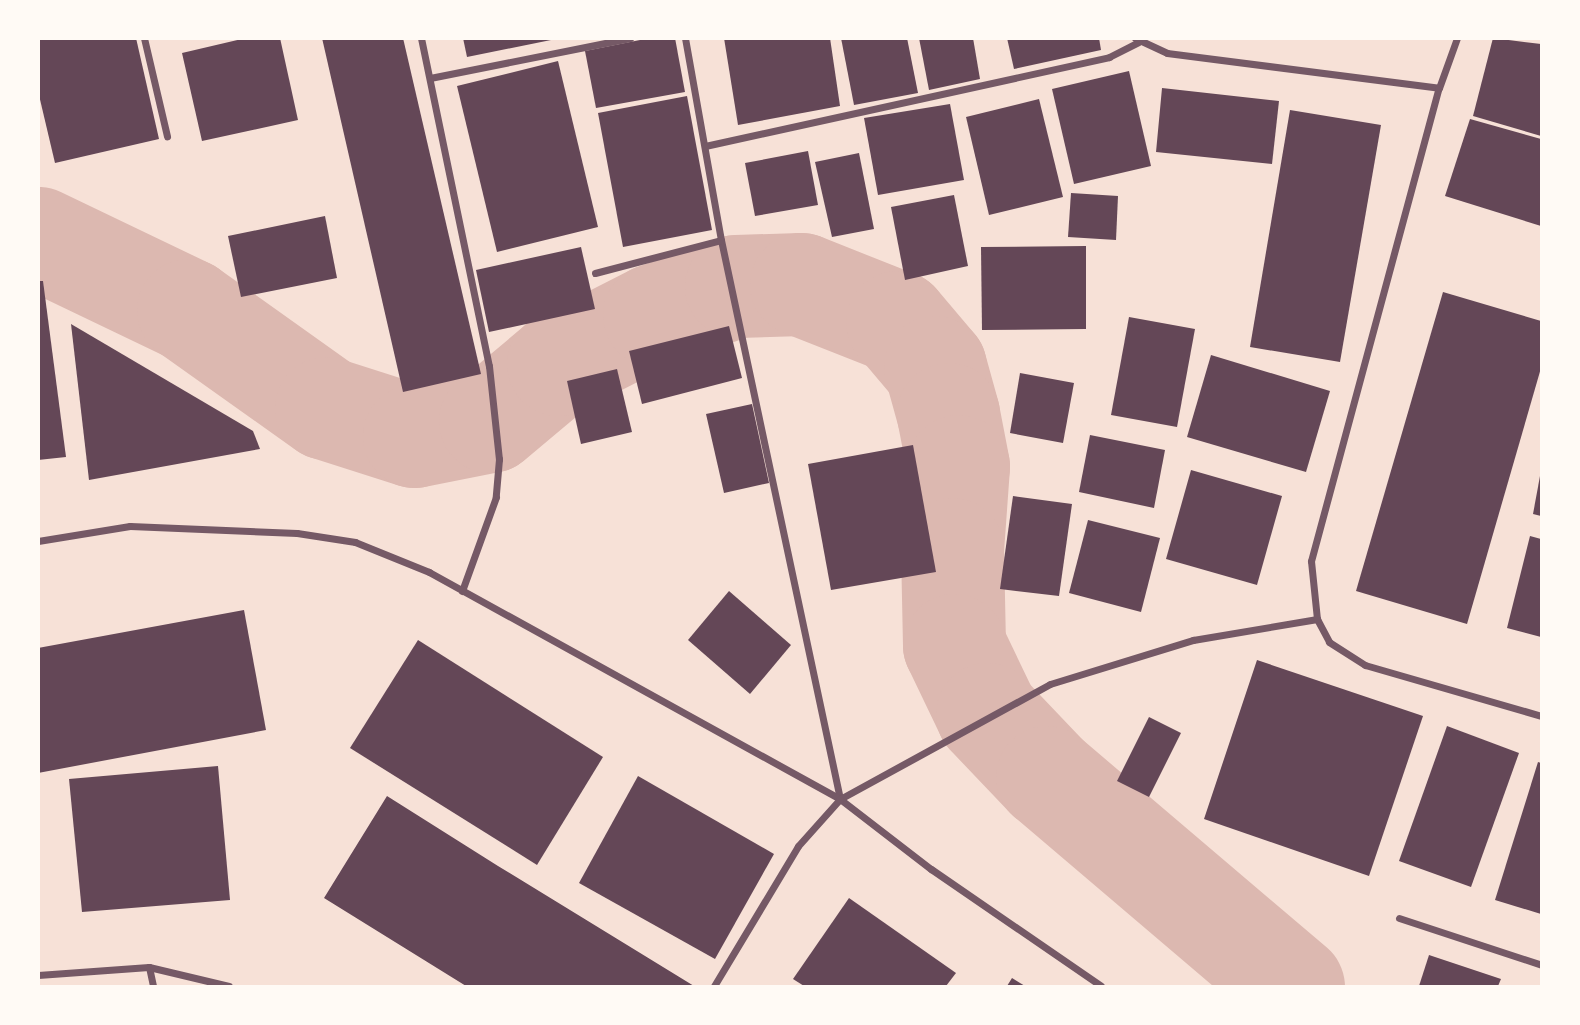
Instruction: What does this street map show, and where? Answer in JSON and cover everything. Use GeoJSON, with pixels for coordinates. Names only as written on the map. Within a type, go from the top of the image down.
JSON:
{"type":"FeatureCollection","features":[{"type":"Feature","properties":{"kind":"street"},"geometry":{"type":"LineString","coordinates":[[144,38],[167,136]]}},
{"type":"Feature","properties":{"kind":"street"},"geometry":{"type":"LineString","coordinates":[[421,38],[488,366],[496,428],[496,497],[462,591]]}},
{"type":"Feature","properties":{"kind":"street"},"geometry":{"type":"LineString","coordinates":[[430,78],[630,38]]}},
{"type":"Feature","properties":{"kind":"street"},"geometry":{"type":"LineString","coordinates":[[685,38],[724,252],[840,799]]}},
{"type":"Feature","properties":{"kind":"street"},"geometry":{"type":"LineString","coordinates":[[1457,38],[1439,89],[1311,561],[1317,619],[1329,642],[1365,665],[1542,716]]}},
{"type":"Feature","properties":{"kind":"street"},"geometry":{"type":"LineString","coordinates":[[705,146],[1109,57],[1137,40],[1167,53],[1439,89]]}},
{"type":"Feature","properties":{"kind":"street"},"geometry":{"type":"LineString","coordinates":[[595,273],[722,240]]}},
{"type":"Feature","properties":{"kind":"street"},"geometry":{"type":"LineString","coordinates":[[38,541],[130,526],[297,533],[355,542],[429,572],[840,799],[931,869],[1101,986]]}},
{"type":"Feature","properties":{"kind":"street"},"geometry":{"type":"LineString","coordinates":[[714,986],[798,846],[840,799],[1050,684],[1193,640],[1317,619]]}},
{"type":"Feature","properties":{"kind":"street"},"geometry":{"type":"LineString","coordinates":[[1399,918],[1542,965]]}},
{"type":"Feature","properties":{"kind":"street"},"geometry":{"type":"LineString","coordinates":[[149,967],[153,986]]}},
{"type":"Feature","properties":{"kind":"street"},"geometry":{"type":"LineString","coordinates":[[38,975],[149,967],[229,986]]}},
{"type":"Feature","properties":{"kind":"building"},"geometry":{"type":"Polygon","coordinates":[[[38,38],[136,38],[159,139],[55,163],[38,91],[38,38]]]}},
{"type":"Feature","properties":{"kind":"building"},"geometry":{"type":"Polygon","coordinates":[[[246,38],[280,38],[298,120],[202,141],[182,53],[246,38]]]}},
{"type":"Feature","properties":{"kind":"building"},"geometry":{"type":"Polygon","coordinates":[[[322,38],[403,38],[481,374],[403,392],[322,38]]]}},
{"type":"Feature","properties":{"kind":"building"},"geometry":{"type":"Polygon","coordinates":[[[463,38],[551,38],[551,40],[467,57],[463,38]]]}},
{"type":"Feature","properties":{"kind":"building"},"geometry":{"type":"Polygon","coordinates":[[[650,38],[675,38],[685,92],[596,108],[585,51],[650,38]]]}},
{"type":"Feature","properties":{"kind":"building"},"geometry":{"type":"Polygon","coordinates":[[[724,38],[830,38],[840,106],[738,125],[724,38]]]}},
{"type":"Feature","properties":{"kind":"building"},"geometry":{"type":"Polygon","coordinates":[[[841,38],[907,38],[918,93],[854,105],[841,38]]]}},
{"type":"Feature","properties":{"kind":"building"},"geometry":{"type":"Polygon","coordinates":[[[919,38],[973,38],[980,79],[929,90],[919,38]]]}},
{"type":"Feature","properties":{"kind":"building"},"geometry":{"type":"Polygon","coordinates":[[[1007,38],[1099,38],[1101,50],[1014,69],[1007,38]]]}},
{"type":"Feature","properties":{"kind":"building"},"geometry":{"type":"Polygon","coordinates":[[[1493,38],[1541,44],[1541,136],[1473,116],[1493,38]]]}},
{"type":"Feature","properties":{"kind":"building"},"geometry":{"type":"Polygon","coordinates":[[[558,61],[598,227],[497,252],[457,86],[558,61]]]}},
{"type":"Feature","properties":{"kind":"building"},"geometry":{"type":"Polygon","coordinates":[[[1129,71],[1151,166],[1074,184],[1052,89],[1129,71]]]}},
{"type":"Feature","properties":{"kind":"building"},"geometry":{"type":"Polygon","coordinates":[[[1162,88],[1279,101],[1272,164],[1156,152],[1162,88]]]}},
{"type":"Feature","properties":{"kind":"building"},"geometry":{"type":"Polygon","coordinates":[[[687,96],[712,230],[623,247],[598,113],[687,96]]]}},
{"type":"Feature","properties":{"kind":"building"},"geometry":{"type":"Polygon","coordinates":[[[1039,99],[1063,197],[989,215],[966,117],[1039,99]]]}},
{"type":"Feature","properties":{"kind":"building"},"geometry":{"type":"Polygon","coordinates":[[[950,104],[964,180],[878,195],[864,118],[950,104]]]}},
{"type":"Feature","properties":{"kind":"building"},"geometry":{"type":"Polygon","coordinates":[[[1290,110],[1381,125],[1340,362],[1250,347],[1290,110]]]}},
{"type":"Feature","properties":{"kind":"building"},"geometry":{"type":"Polygon","coordinates":[[[1470,119],[1541,139],[1541,226],[1445,196],[1470,119]]]}},
{"type":"Feature","properties":{"kind":"building"},"geometry":{"type":"Polygon","coordinates":[[[808,151],[818,205],[755,216],[745,163],[808,151]]]}},
{"type":"Feature","properties":{"kind":"building"},"geometry":{"type":"Polygon","coordinates":[[[859,153],[874,229],[832,237],[815,162],[859,153]]]}},
{"type":"Feature","properties":{"kind":"building"},"geometry":{"type":"Polygon","coordinates":[[[1071,193],[1118,196],[1116,240],[1068,237],[1071,193]]]}},
{"type":"Feature","properties":{"kind":"building"},"geometry":{"type":"Polygon","coordinates":[[[954,195],[968,266],[905,280],[891,207],[954,195]]]}},
{"type":"Feature","properties":{"kind":"building"},"geometry":{"type":"Polygon","coordinates":[[[325,216],[337,278],[241,297],[228,236],[325,216]]]}},
{"type":"Feature","properties":{"kind":"building"},"geometry":{"type":"Polygon","coordinates":[[[1086,246],[1086,329],[982,330],[981,247],[1086,246]]]}},
{"type":"Feature","properties":{"kind":"building"},"geometry":{"type":"Polygon","coordinates":[[[581,247],[595,309],[489,332],[476,270],[581,247]]]}},
{"type":"Feature","properties":{"kind":"building"},"geometry":{"type":"Polygon","coordinates":[[[38,281],[43,281],[66,457],[38,460],[38,281]]]}},
{"type":"Feature","properties":{"kind":"building"},"geometry":{"type":"Polygon","coordinates":[[[1443,292],[1541,321],[1541,368],[1467,624],[1356,591],[1443,292]]]}},
{"type":"Feature","properties":{"kind":"building"},"geometry":{"type":"Polygon","coordinates":[[[1129,317],[1195,329],[1177,427],[1111,415],[1129,317]]]}},
{"type":"Feature","properties":{"kind":"building"},"geometry":{"type":"Polygon","coordinates":[[[71,324],[253,431],[260,449],[89,480],[71,324]]]}},
{"type":"Feature","properties":{"kind":"building"},"geometry":{"type":"Polygon","coordinates":[[[729,326],[742,378],[642,404],[629,351],[729,326]]]}},
{"type":"Feature","properties":{"kind":"building"},"geometry":{"type":"Polygon","coordinates":[[[1211,355],[1330,391],[1306,472],[1187,437],[1211,355]]]}},
{"type":"Feature","properties":{"kind":"building"},"geometry":{"type":"Polygon","coordinates":[[[617,369],[632,432],[581,444],[567,381],[617,369]]]}},
{"type":"Feature","properties":{"kind":"building"},"geometry":{"type":"Polygon","coordinates":[[[1020,373],[1074,383],[1063,443],[1010,433],[1020,373]]]}},
{"type":"Feature","properties":{"kind":"building"},"geometry":{"type":"Polygon","coordinates":[[[752,404],[769,483],[724,493],[706,414],[752,404]]]}},
{"type":"Feature","properties":{"kind":"building"},"geometry":{"type":"Polygon","coordinates":[[[1090,435],[1165,450],[1154,508],[1079,492],[1090,435]]]}},
{"type":"Feature","properties":{"kind":"building"},"geometry":{"type":"Polygon","coordinates":[[[913,445],[936,572],[831,590],[808,464],[913,445]]]}},
{"type":"Feature","properties":{"kind":"building"},"geometry":{"type":"Polygon","coordinates":[[[1191,470],[1282,496],[1257,585],[1166,559],[1191,470]]]}},
{"type":"Feature","properties":{"kind":"building"},"geometry":{"type":"Polygon","coordinates":[[[1541,476],[1541,516],[1533,514],[1541,476]]]}},
{"type":"Feature","properties":{"kind":"building"},"geometry":{"type":"Polygon","coordinates":[[[1013,496],[1072,504],[1059,596],[1000,589],[1013,496]]]}},
{"type":"Feature","properties":{"kind":"building"},"geometry":{"type":"Polygon","coordinates":[[[1088,520],[1160,538],[1141,612],[1069,593],[1088,520]]]}},
{"type":"Feature","properties":{"kind":"building"},"geometry":{"type":"Polygon","coordinates":[[[1530,536],[1541,539],[1541,637],[1507,628],[1530,536]]]}},
{"type":"Feature","properties":{"kind":"building"},"geometry":{"type":"Polygon","coordinates":[[[729,591],[791,645],[750,694],[688,640],[729,591]]]}},
{"type":"Feature","properties":{"kind":"building"},"geometry":{"type":"Polygon","coordinates":[[[244,610],[266,730],[38,773],[38,648],[244,610]]]}},
{"type":"Feature","properties":{"kind":"building"},"geometry":{"type":"Polygon","coordinates":[[[418,640],[603,757],[537,865],[350,748],[418,640]]]}},
{"type":"Feature","properties":{"kind":"building"},"geometry":{"type":"Polygon","coordinates":[[[1257,660],[1423,716],[1369,876],[1204,819],[1257,660]]]}},
{"type":"Feature","properties":{"kind":"building"},"geometry":{"type":"Polygon","coordinates":[[[1149,717],[1181,733],[1149,797],[1117,781],[1149,717]]]}},
{"type":"Feature","properties":{"kind":"building"},"geometry":{"type":"Polygon","coordinates":[[[1447,726],[1519,753],[1471,887],[1399,861],[1447,726]]]}},
{"type":"Feature","properties":{"kind":"building"},"geometry":{"type":"Polygon","coordinates":[[[1538,762],[1541,763],[1541,914],[1495,900],[1538,762]]]}},
{"type":"Feature","properties":{"kind":"building"},"geometry":{"type":"Polygon","coordinates":[[[218,766],[230,900],[82,912],[69,779],[218,766]]]}},
{"type":"Feature","properties":{"kind":"building"},"geometry":{"type":"Polygon","coordinates":[[[638,776],[774,854],[715,959],[579,883],[638,776]]]}},
{"type":"Feature","properties":{"kind":"building"},"geometry":{"type":"Polygon","coordinates":[[[387,796],[694,986],[466,986],[324,898],[387,796]]]}},
{"type":"Feature","properties":{"kind":"building"},"geometry":{"type":"Polygon","coordinates":[[[849,898],[956,973],[946,986],[804,986],[793,979],[849,898]]]}},
{"type":"Feature","properties":{"kind":"building"},"geometry":{"type":"Polygon","coordinates":[[[1429,955],[1501,979],[1498,986],[1419,986],[1429,955]]]}},
{"type":"Feature","properties":{"kind":"building"},"geometry":{"type":"Polygon","coordinates":[[[1012,978],[1025,986],[1007,986],[1012,978]]]}},
{"type":"Feature","properties":{"kind":"waterway"},"geometry":{"type":"LineString","coordinates":[[38,238],[188,310],[326,408],[414,436],[490,421],[558,364],[654,315],[736,286],[801,284],[897,322],[935,367],[948,414],[958,466],[952,549],[954,645],[987,714],[1047,777],[1293,986]]}}]}
